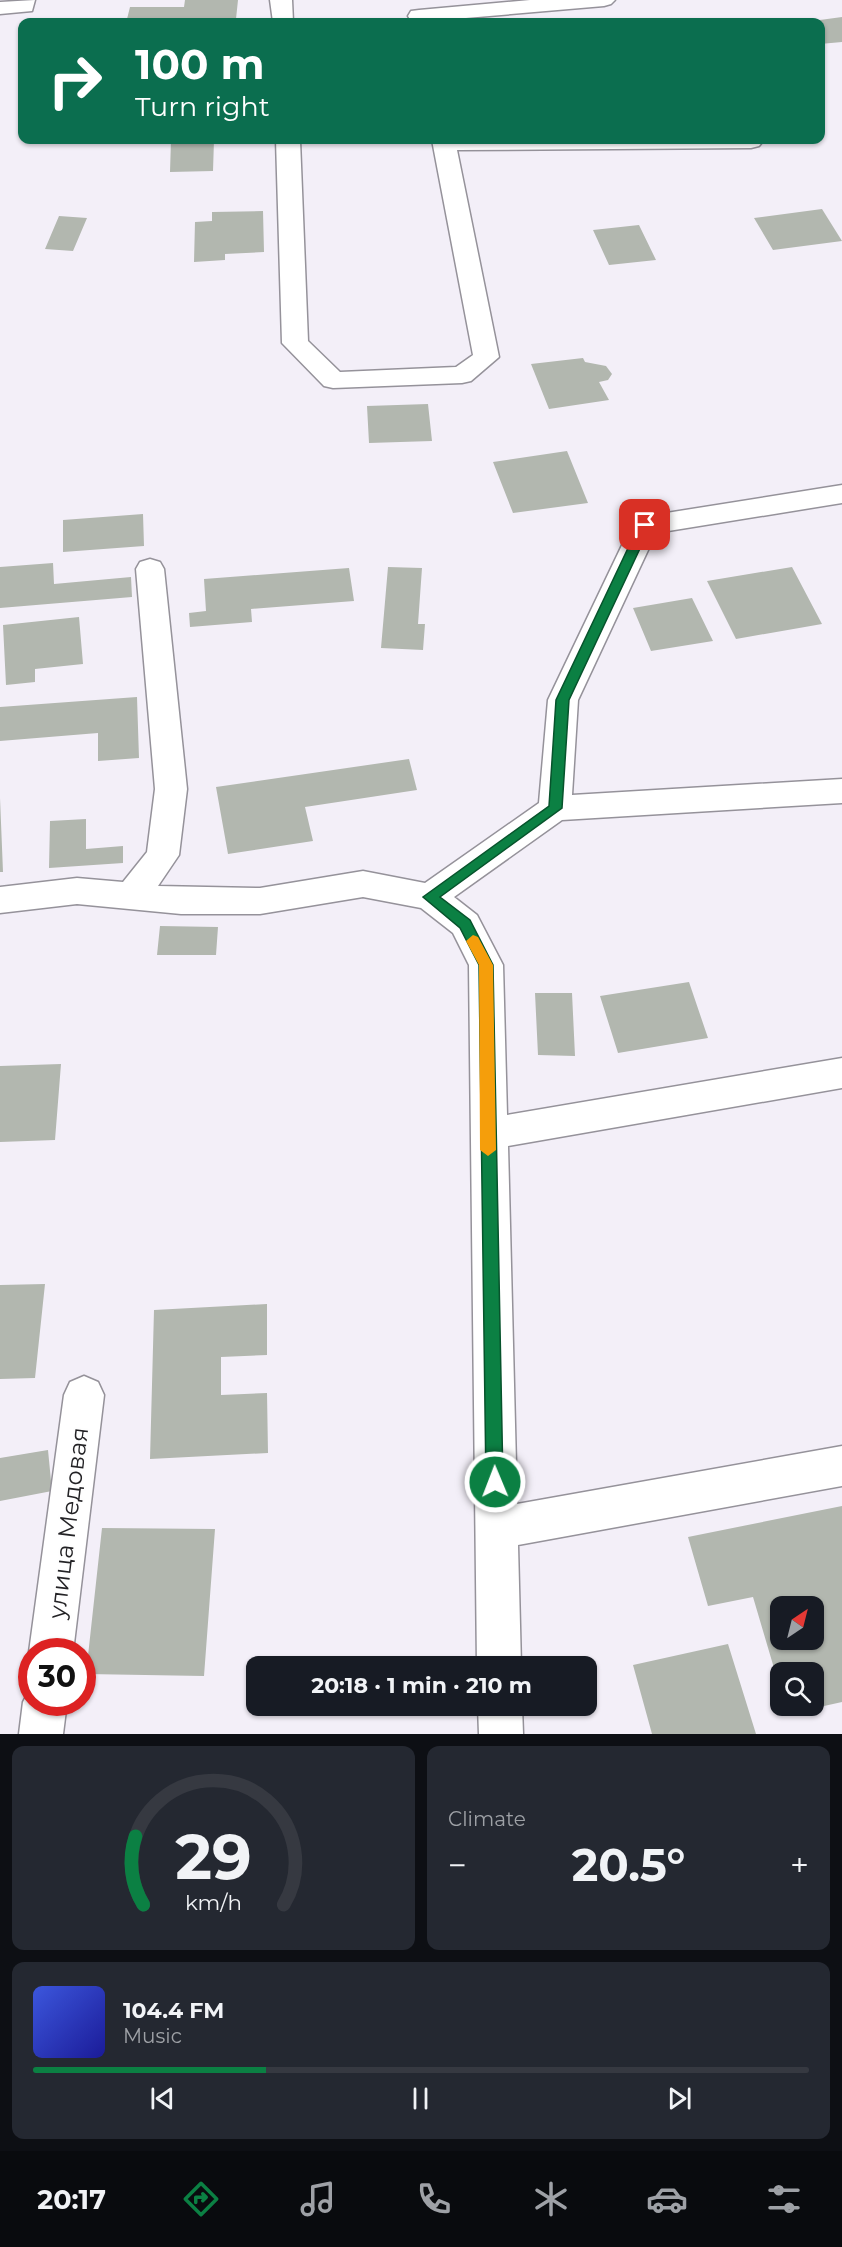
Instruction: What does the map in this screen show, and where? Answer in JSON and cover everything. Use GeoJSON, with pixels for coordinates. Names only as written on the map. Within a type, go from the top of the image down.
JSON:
{"type":"FeatureCollection","features":[{"type":"Feature","properties":{"kind":"street"},"geometry":{"type":"LineString","coordinates":[[0,8],[24,6],[24,0]]}},
{"type":"Feature","properties":{"kind":"street"},"geometry":{"type":"LineString","coordinates":[[281,0],[283,18]]}},
{"type":"Feature","properties":{"kind":"street"},"geometry":{"type":"LineString","coordinates":[[418,13],[604,0]]}},
{"type":"Feature","properties":{"kind":"street"},"geometry":{"type":"LineString","coordinates":[[288,144],[295,343],[333,380],[462,375],[486,357],[444,144]]}},
{"type":"Feature","properties":{"kind":"street"},"geometry":{"type":"LineString","coordinates":[[555,808],[563,700],[645,525],[842,494]]}},
{"type":"Feature","properties":{"kind":"street"},"geometry":{"type":"LineString","coordinates":[[131,896],[163,855],[171,789],[150,569]]}},
{"type":"Feature","properties":{"kind":"street"},"geometry":{"type":"LineString","coordinates":[[430,897],[555,808],[842,791]]}},
{"type":"Feature","properties":{"kind":"street"},"geometry":{"type":"LineString","coordinates":[[0,900],[77,891],[181,901],[260,901],[363,884],[430,897],[465,924],[486,965],[499,1656]]}},
{"type":"Feature","properties":{"kind":"street"},"geometry":{"type":"LineString","coordinates":[[488,1134],[842,1073]]}},
{"type":"Feature","properties":{"kind":"street","name":"улица Медовая"},"geometry":{"type":"LineString","coordinates":[[53,1638],[84,1395]]}},
{"type":"Feature","properties":{"kind":"street"},"geometry":{"type":"LineString","coordinates":[[496,1528],[842,1466]]}},
{"type":"Feature","properties":{"kind":"street"},"geometry":{"type":"LineString","coordinates":[[41,1734],[43,1716]]}},
{"type":"Feature","properties":{"kind":"street"},"geometry":{"type":"LineString","coordinates":[[500,1716],[501,1734]]}},
{"type":"Feature","properties":{"kind":"building"},"geometry":{"type":"Polygon","coordinates":[[[185,0],[238,0],[236,18],[127,18],[130,7],[184,7],[185,0]]]}},
{"type":"Feature","properties":{"kind":"building"},"geometry":{"type":"Polygon","coordinates":[[[842,17],[842,42],[825,44],[825,19],[842,17]]]}},
{"type":"Feature","properties":{"kind":"building"},"geometry":{"type":"Polygon","coordinates":[[[171,144],[214,144],[213,171],[170,172],[171,144]]]}},
{"type":"Feature","properties":{"kind":"building"},"geometry":{"type":"Polygon","coordinates":[[[822,209],[842,241],[773,250],[754,218],[822,209]]]}},
{"type":"Feature","properties":{"kind":"building"},"geometry":{"type":"Polygon","coordinates":[[[263,211],[264,252],[225,254],[225,260],[194,262],[195,222],[212,221],[212,212],[263,211]]]}},
{"type":"Feature","properties":{"kind":"building"},"geometry":{"type":"Polygon","coordinates":[[[59,216],[87,218],[73,251],[45,249],[59,216]]]}},
{"type":"Feature","properties":{"kind":"building"},"geometry":{"type":"Polygon","coordinates":[[[639,225],[656,260],[609,265],[593,230],[639,225]]]}},
{"type":"Feature","properties":{"kind":"building"},"geometry":{"type":"Polygon","coordinates":[[[583,358],[585,362],[606,366],[612,374],[608,380],[599,382],[609,400],[549,409],[531,364],[583,358]]]}},
{"type":"Feature","properties":{"kind":"building"},"geometry":{"type":"Polygon","coordinates":[[[428,404],[432,441],[369,443],[367,406],[428,404]]]}},
{"type":"Feature","properties":{"kind":"building"},"geometry":{"type":"Polygon","coordinates":[[[567,451],[588,503],[513,513],[493,462],[567,451]]]}},
{"type":"Feature","properties":{"kind":"building"},"geometry":{"type":"Polygon","coordinates":[[[143,514],[144,546],[63,552],[63,520],[143,514]]]}},
{"type":"Feature","properties":{"kind":"building"},"geometry":{"type":"Polygon","coordinates":[[[53,563],[54,584],[131,577],[132,597],[0,608],[0,567],[53,563]]]}},
{"type":"Feature","properties":{"kind":"building"},"geometry":{"type":"Polygon","coordinates":[[[388,567],[422,568],[418,624],[425,624],[423,650],[381,648],[388,567]]]}},
{"type":"Feature","properties":{"kind":"building"},"geometry":{"type":"Polygon","coordinates":[[[792,567],[822,624],[736,639],[707,581],[792,567]]]}},
{"type":"Feature","properties":{"kind":"building"},"geometry":{"type":"Polygon","coordinates":[[[349,568],[354,601],[251,609],[252,622],[190,627],[189,613],[206,611],[204,579],[349,568]]]}},
{"type":"Feature","properties":{"kind":"building"},"geometry":{"type":"Polygon","coordinates":[[[692,598],[713,641],[651,651],[633,608],[692,598]]]}},
{"type":"Feature","properties":{"kind":"building"},"geometry":{"type":"Polygon","coordinates":[[[79,617],[83,664],[35,669],[35,682],[6,685],[3,625],[79,617]]]}},
{"type":"Feature","properties":{"kind":"building"},"geometry":{"type":"Polygon","coordinates":[[[137,697],[139,758],[98,761],[98,733],[0,741],[0,707],[137,697]]]}},
{"type":"Feature","properties":{"kind":"building"},"geometry":{"type":"Polygon","coordinates":[[[409,759],[417,790],[305,807],[313,841],[228,854],[216,787],[409,759]]]}},
{"type":"Feature","properties":{"kind":"building"},"geometry":{"type":"Polygon","coordinates":[[[0,798],[3,872],[0,872],[0,798]]]}},
{"type":"Feature","properties":{"kind":"building"},"geometry":{"type":"Polygon","coordinates":[[[86,819],[86,849],[123,846],[123,863],[49,868],[50,821],[86,819]]]}},
{"type":"Feature","properties":{"kind":"building"},"geometry":{"type":"Polygon","coordinates":[[[160,926],[218,927],[216,955],[157,955],[160,926]]]}},
{"type":"Feature","properties":{"kind":"building"},"geometry":{"type":"Polygon","coordinates":[[[689,982],[708,1038],[618,1053],[600,996],[689,982]]]}},
{"type":"Feature","properties":{"kind":"building"},"geometry":{"type":"Polygon","coordinates":[[[535,993],[572,993],[575,1056],[538,1055],[535,993]]]}},
{"type":"Feature","properties":{"kind":"building"},"geometry":{"type":"Polygon","coordinates":[[[61,1064],[55,1140],[0,1142],[0,1066],[61,1064]]]}},
{"type":"Feature","properties":{"kind":"building"},"geometry":{"type":"Polygon","coordinates":[[[45,1284],[35,1378],[0,1379],[0,1285],[45,1284]]]}},
{"type":"Feature","properties":{"kind":"building"},"geometry":{"type":"Polygon","coordinates":[[[267,1304],[267,1355],[221,1357],[221,1395],[267,1393],[268,1453],[150,1459],[154,1310],[267,1304]]]}},
{"type":"Feature","properties":{"kind":"building"},"geometry":{"type":"Polygon","coordinates":[[[48,1450],[52,1491],[0,1501],[0,1458],[48,1450]]]}},
{"type":"Feature","properties":{"kind":"building"},"geometry":{"type":"Polygon","coordinates":[[[842,1506],[842,1702],[824,1706],[824,1662],[772,1662],[753,1597],[708,1606],[688,1537],[842,1506]]]}},
{"type":"Feature","properties":{"kind":"building"},"geometry":{"type":"Polygon","coordinates":[[[102,1528],[215,1529],[204,1676],[96,1674],[96,1638],[90,1638],[102,1528]]]}},
{"type":"Feature","properties":{"kind":"building"},"geometry":{"type":"Polygon","coordinates":[[[728,1644],[756,1734],[652,1734],[633,1665],[728,1644]]]}},
{"type":"Feature","properties":{"kind":"slow traffic"},"geometry":{"type":"LineString","coordinates":[[473,941],[486,965],[488,1150]]}},
{"type":"Feature","properties":{"kind":"route"},"geometry":{"type":"LineString","coordinates":[[495,1482],[486,965],[465,924],[430,897],[555,808],[563,700],[645,525]]}}]}
